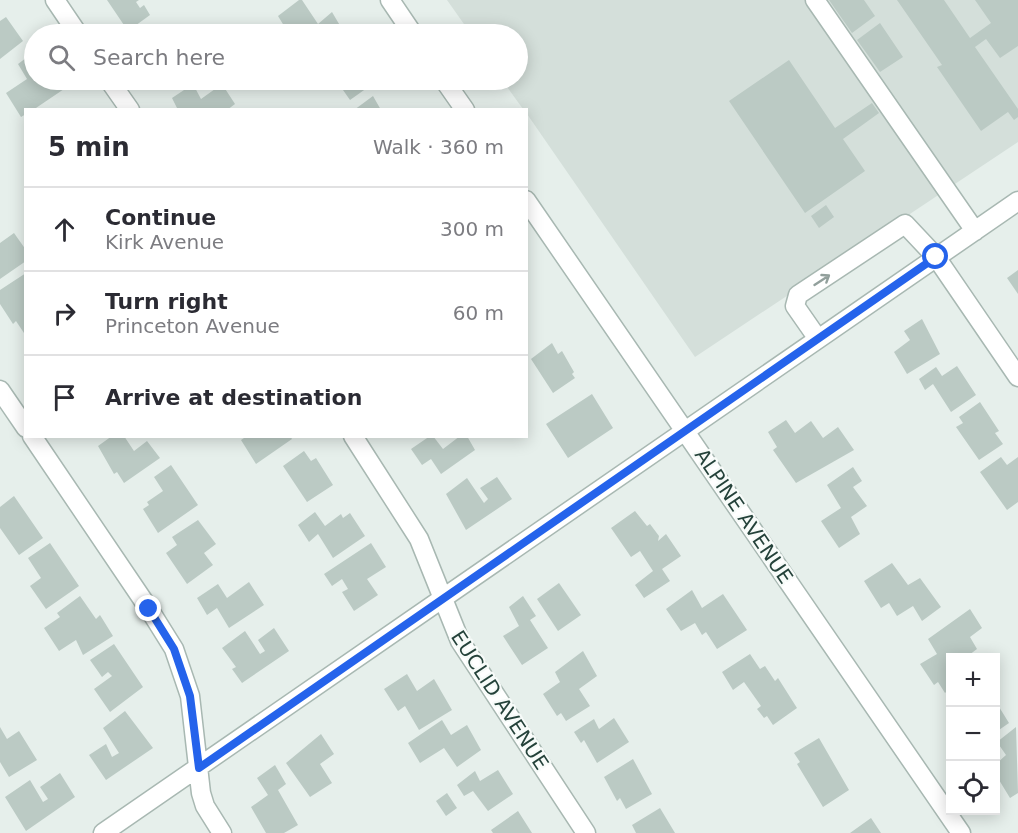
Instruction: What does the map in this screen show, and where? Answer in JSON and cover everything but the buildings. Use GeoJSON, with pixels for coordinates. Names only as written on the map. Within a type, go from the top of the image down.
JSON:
{"type":"FeatureCollection","features":[{"type":"Feature","properties":{"kind":"street"},"geometry":{"type":"LineString","coordinates":[[55,0],[71,24]]}},
{"type":"Feature","properties":{"kind":"street"},"geometry":{"type":"LineString","coordinates":[[390,0],[406,24]]}},
{"type":"Feature","properties":{"kind":"street"},"geometry":{"type":"LineString","coordinates":[[815,0],[975,231]]}},
{"type":"Feature","properties":{"kind":"street"},"geometry":{"type":"LineString","coordinates":[[116,90],[129,108]]}},
{"type":"Feature","properties":{"kind":"street"},"geometry":{"type":"LineString","coordinates":[[451,90],[464,108]]}},
{"type":"Feature","properties":{"kind":"street"},"geometry":{"type":"LineString","coordinates":[[103,833],[1018,201]]}},
{"type":"Feature","properties":{"kind":"street","name":"ALPINE AVENUE"},"geometry":{"type":"LineString","coordinates":[[528,203],[961,833]]}},
{"type":"Feature","properties":{"kind":"street"},"geometry":{"type":"LineString","coordinates":[[818,339],[795,306],[798,295],[905,224],[936,257],[1018,377]]}},
{"type":"Feature","properties":{"kind":"street"},"geometry":{"type":"LineString","coordinates":[[0,390],[24,425]]}},
{"type":"Feature","properties":{"kind":"street"},"geometry":{"type":"LineString","coordinates":[[33,438],[174,649],[190,696],[205,806],[222,833]]}},
{"type":"Feature","properties":{"kind":"street","name":"EUCLID AVENUE"},"geometry":{"type":"LineString","coordinates":[[354,438],[419,539],[460,641],[586,833]]}},
{"type":"Feature","properties":{"kind":"shaded area"},"geometry":{"type":"Polygon","coordinates":[[[447,0],[1018,0],[1018,142],[695,357],[528,115],[528,108],[522,108],[509,90],[528,90],[528,24],[464,24],[447,0]]]}},
{"type":"Feature","properties":{"kind":"route"},"geometry":{"type":"LineString","coordinates":[[149,609],[174,649],[190,696],[199,768],[936,257]]}}]}
